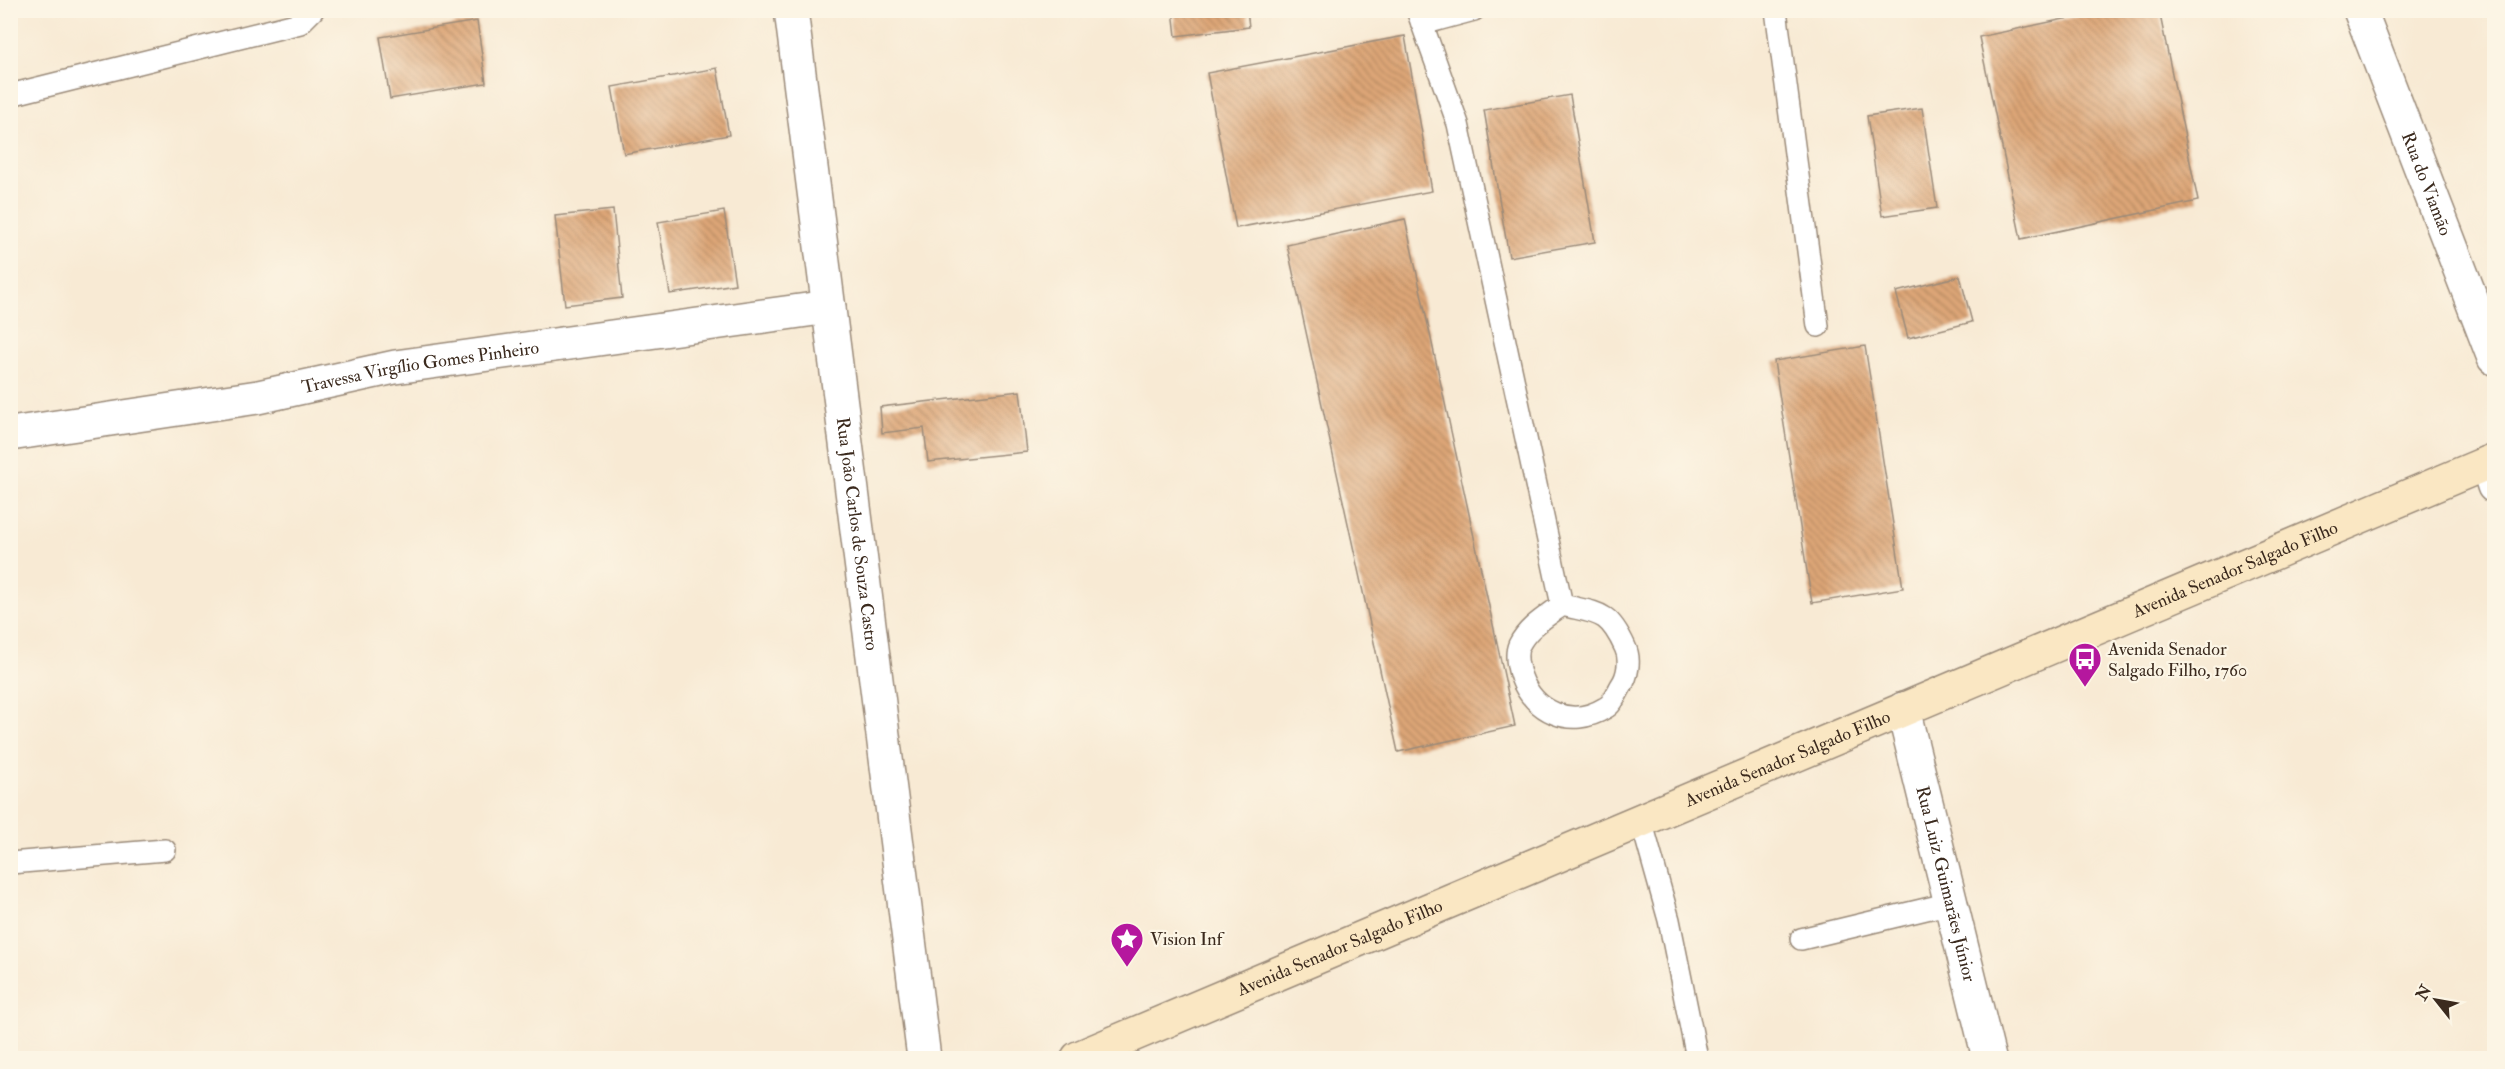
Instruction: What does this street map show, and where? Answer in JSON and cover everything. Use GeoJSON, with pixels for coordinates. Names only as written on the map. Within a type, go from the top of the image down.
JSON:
{"type":"FeatureCollection","features":[{"type":"Feature","properties":{"kind":"main road","name":"Avenida Senador Salgado Filho"},"geometry":{"type":"LineString","coordinates":[[1078,1059],[1903,709],[2492,470]]}},
{"type":"Feature","properties":{"kind":"street","name":"Rua João Carlos de Souza Castro"},"geometry":{"type":"LineString","coordinates":[[791,10],[924,1059]]}},
{"type":"Feature","properties":{"kind":"street","name":"Rua do Viamão"},"geometry":{"type":"LineString","coordinates":[[2360,10],[2494,358]]}},
{"type":"Feature","properties":{"kind":"street","name":"Travessa Virgílio Gomes Pinheiro"},"geometry":{"type":"LineString","coordinates":[[10,434],[251,398],[395,367],[829,307]]}},
{"type":"Feature","properties":{"kind":"street","name":"Rua Luiz Guimarães Júnior"},"geometry":{"type":"LineString","coordinates":[[1903,709],[1989,1059]]}},
{"type":"Feature","properties":{"kind":"lane"},"geometry":{"type":"LineString","coordinates":[[10,95],[300,23],[314,10]]}},
{"type":"Feature","properties":{"kind":"lane"},"geometry":{"type":"LineString","coordinates":[[1474,10],[1419,17],[1458,124],[1562,605]]}},
{"type":"Feature","properties":{"kind":"lane"},"geometry":{"type":"LineString","coordinates":[[1776,10],[1818,326]]}},
{"type":"Feature","properties":{"kind":"lane"},"geometry":{"type":"LineString","coordinates":[[1562,605],[1597,613],[1615,624],[1628,654],[1626,679],[1607,708],[1574,718],[1545,710],[1527,692],[1518,668],[1518,647],[1532,627],[1562,605]]}},
{"type":"Feature","properties":{"kind":"lane"},"geometry":{"type":"LineString","coordinates":[[1641,820],[1669,920],[1697,1059]]}},
{"type":"Feature","properties":{"kind":"lane"},"geometry":{"type":"LineString","coordinates":[[10,863],[165,850]]}},
{"type":"Feature","properties":{"kind":"lane"},"geometry":{"type":"LineString","coordinates":[[1802,939],[1951,903]]}},
{"type":"Feature","properties":{"kind":"building"},"geometry":{"type":"Polygon","coordinates":[[[1173,10],[1247,10],[1249,27],[1176,36],[1173,10]]]}},
{"type":"Feature","properties":{"kind":"building"},"geometry":{"type":"Polygon","coordinates":[[[2107,10],[2159,10],[2198,201],[2021,239],[1979,37],[2107,10]]]}},
{"type":"Feature","properties":{"kind":"building"},"geometry":{"type":"Polygon","coordinates":[[[477,21],[486,83],[390,99],[380,37],[477,21]]]}},
{"type":"Feature","properties":{"kind":"building"},"geometry":{"type":"Polygon","coordinates":[[[1405,36],[1432,191],[1236,228],[1207,73],[1405,36]]]}},
{"type":"Feature","properties":{"kind":"building"},"geometry":{"type":"Polygon","coordinates":[[[717,68],[729,135],[624,154],[612,87],[717,68]]]}},
{"type":"Feature","properties":{"kind":"building"},"geometry":{"type":"Polygon","coordinates":[[[1570,95],[1595,242],[1509,257],[1484,110],[1570,95]]]}},
{"type":"Feature","properties":{"kind":"building"},"geometry":{"type":"Polygon","coordinates":[[[1922,108],[1937,208],[1882,216],[1867,116],[1922,108]]]}},
{"type":"Feature","properties":{"kind":"building"},"geometry":{"type":"Polygon","coordinates":[[[613,210],[622,298],[565,305],[555,216],[613,210]]]}},
{"type":"Feature","properties":{"kind":"building"},"geometry":{"type":"Polygon","coordinates":[[[724,211],[735,284],[670,294],[658,222],[724,211]]]}},
{"type":"Feature","properties":{"kind":"building"},"geometry":{"type":"Polygon","coordinates":[[[1405,219],[1515,726],[1398,752],[1287,245],[1405,219]]]}},
{"type":"Feature","properties":{"kind":"building"},"geometry":{"type":"Polygon","coordinates":[[[1960,276],[1972,322],[1908,338],[1896,292],[1960,276]]]}},
{"type":"Feature","properties":{"kind":"building"},"geometry":{"type":"Polygon","coordinates":[[[1865,346],[1903,588],[1812,603],[1774,361],[1865,346]]]}},
{"type":"Feature","properties":{"kind":"building"},"geometry":{"type":"Polygon","coordinates":[[[1020,391],[1027,452],[928,462],[924,428],[882,433],[880,407],[1020,391]]]}},
{"type":"Feature","properties":{"kind":"place","name":"Avenida Senador Salgado Filho, 1760"},"geometry":{"type":"Point","coordinates":[2085,688]}},
{"type":"Feature","properties":{"kind":"place","name":"Vision Inf"},"geometry":{"type":"Point","coordinates":[1127,968]}}]}
